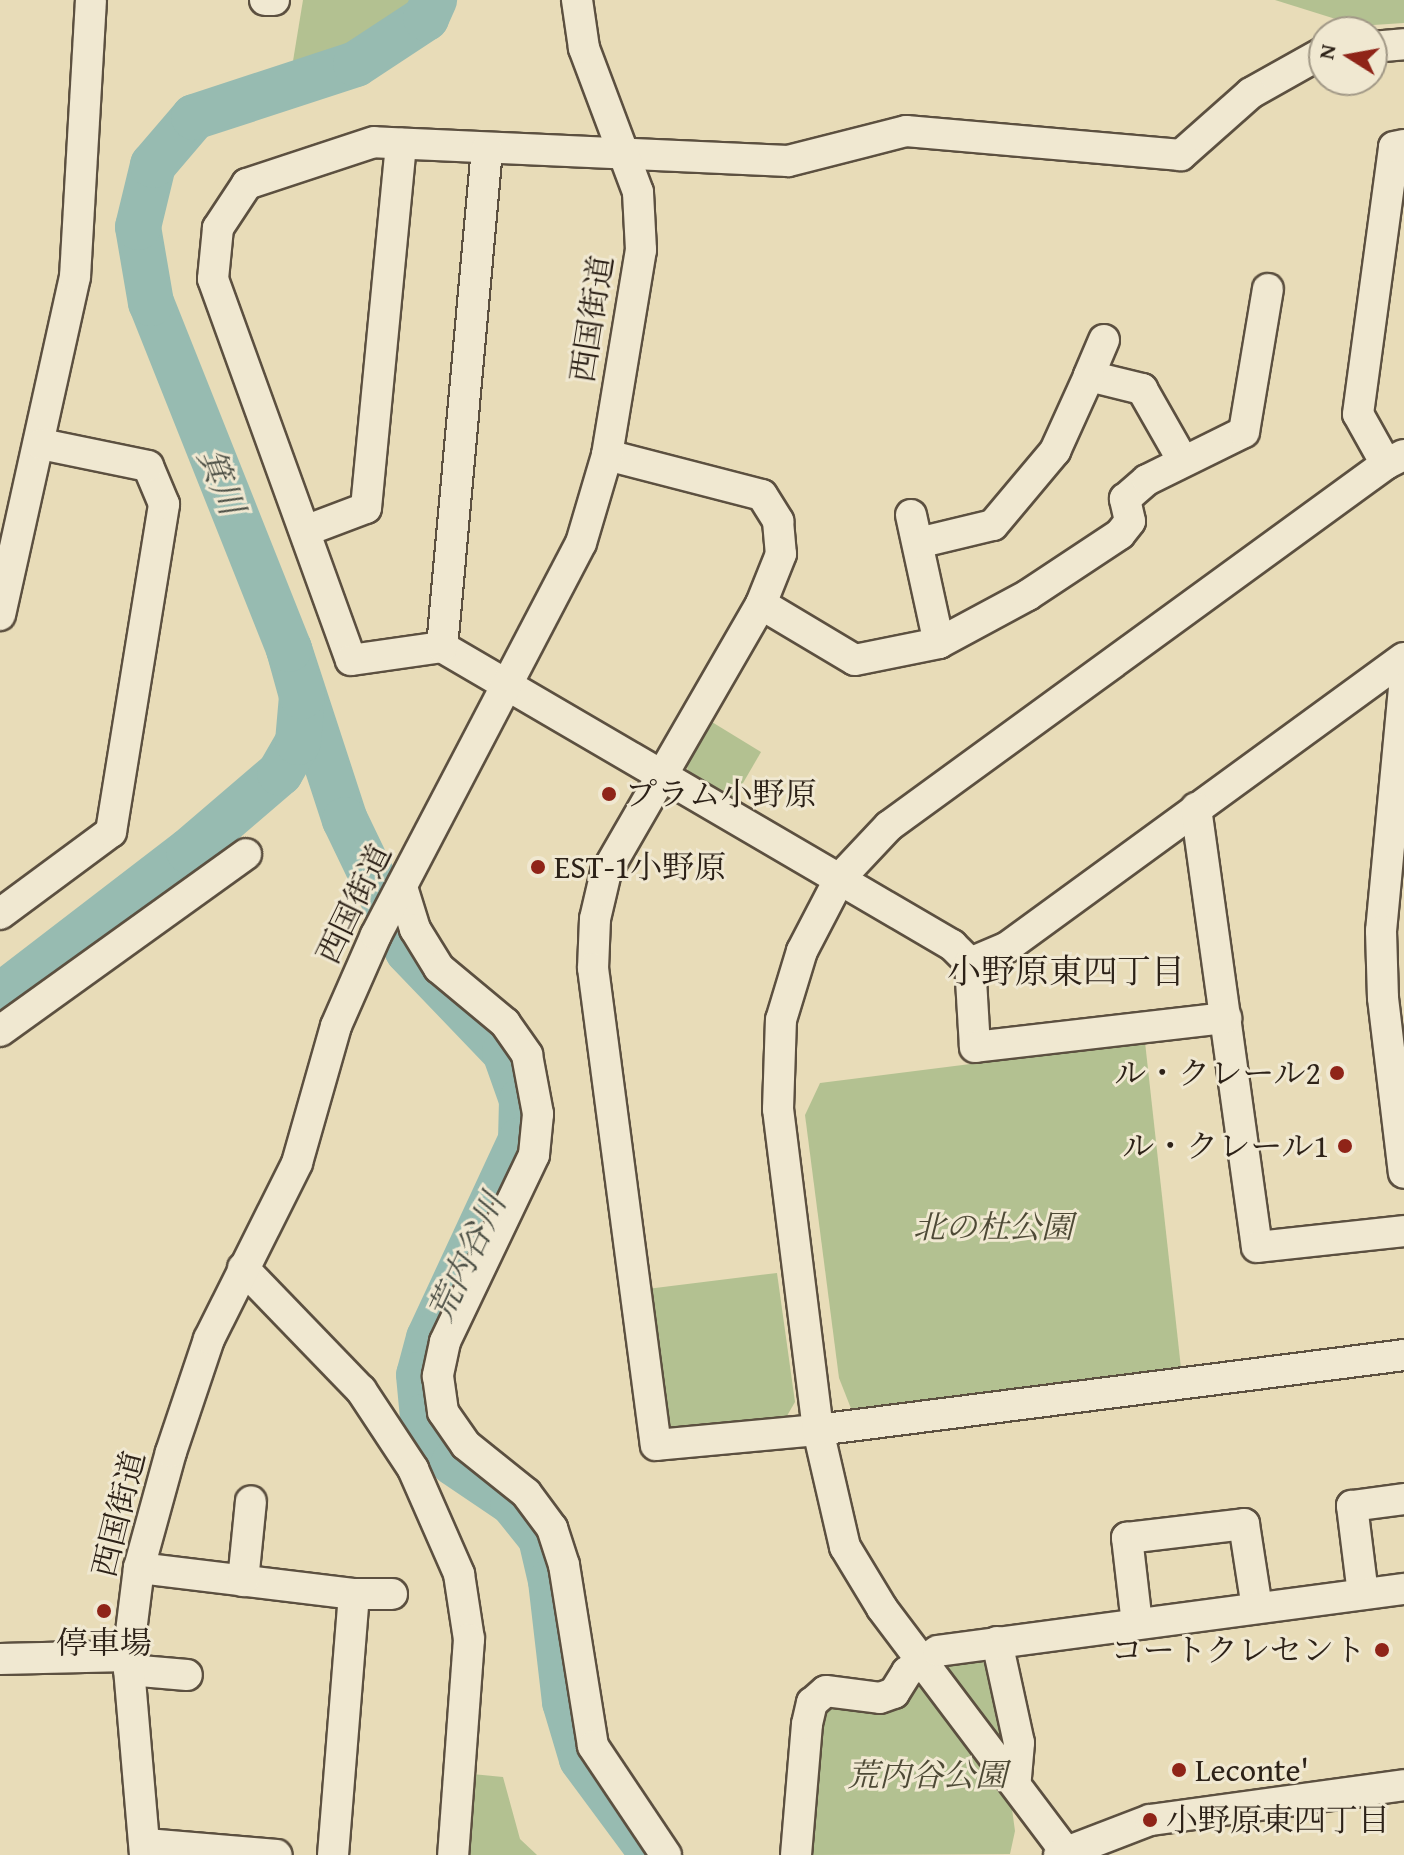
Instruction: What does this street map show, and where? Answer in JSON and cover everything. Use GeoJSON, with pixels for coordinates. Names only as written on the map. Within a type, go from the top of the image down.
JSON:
{"type":"FeatureCollection","features":[{"type":"Feature","properties":{"kind":"street"},"geometry":{"type":"LineString","coordinates":[[0,615],[3,573],[41,444],[75,277],[91,0]]}},
{"type":"Feature","properties":{"kind":"street"},"geometry":{"type":"LineString","coordinates":[[265,0],[274,0]]}},
{"type":"Feature","properties":{"kind":"street","name":"西国街道"},"geometry":{"type":"LineString","coordinates":[[146,1849],[128,1663],[139,1568],[209,1339],[297,1163],[336,1026],[376,935],[504,685],[581,543],[607,455],[641,250],[638,192],[584,48],[577,0]]}},
{"type":"Feature","properties":{"kind":"street"},"geometry":{"type":"LineString","coordinates":[[1226,1018],[975,1047],[970,963],[952,945],[663,772],[504,685],[442,647],[351,660],[213,279],[218,228],[247,184],[374,142],[625,156],[788,161],[906,131],[1181,155],[1251,93],[1308,61]]}},
{"type":"Feature","properties":{"kind":"street"},"geometry":{"type":"LineString","coordinates":[[305,531],[366,508],[401,144]]}},
{"type":"Feature","properties":{"kind":"street"},"geometry":{"type":"LineString","coordinates":[[1404,145],[1394,147],[1390,284],[1358,414],[1395,460],[889,826],[840,878],[802,951],[781,1035],[778,1109],[818,1430],[827,1487],[845,1547],[927,1667],[1039,1812],[1062,1853],[1150,1820],[1404,1785]]}},
{"type":"Feature","properties":{"kind":"street"},"geometry":{"type":"LineString","coordinates":[[442,647],[487,149]]}},
{"type":"Feature","properties":{"kind":"street"},"geometry":{"type":"LineString","coordinates":[[761,604],[855,660],[939,643],[1028,595],[1120,534],[1130,521],[1125,499],[1147,480],[1244,432],[1245,330],[1268,289]]}},
{"type":"Feature","properties":{"kind":"street"},"geometry":{"type":"LineString","coordinates":[[939,643],[914,529],[993,525],[1055,451],[1104,340]]}},
{"type":"Feature","properties":{"kind":"street"},"geometry":{"type":"LineString","coordinates":[[1089,376],[1142,389],[1183,461]]}},
{"type":"Feature","properties":{"kind":"street"},"geometry":{"type":"LineString","coordinates":[[0,914],[111,832],[164,504],[148,466],[41,444]]}},
{"type":"Feature","properties":{"kind":"street"},"geometry":{"type":"LineString","coordinates":[[607,455],[762,495],[778,521],[781,554],[761,604],[606,872],[595,919],[593,968],[656,1445],[818,1430],[1404,1355]]}},
{"type":"Feature","properties":{"kind":"street"},"geometry":{"type":"LineString","coordinates":[[970,963],[1006,948],[1404,658]]}},
{"type":"Feature","properties":{"kind":"street"},"geometry":{"type":"LineString","coordinates":[[1404,688],[1381,931],[1383,998],[1400,1115],[1404,1173]]}},
{"type":"Feature","properties":{"kind":"street"},"geometry":{"type":"LineString","coordinates":[[1196,808],[1257,1247],[1404,1231]]}},
{"type":"Feature","properties":{"kind":"street"},"geometry":{"type":"LineString","coordinates":[[0,1031],[246,854]]}},
{"type":"Feature","properties":{"kind":"street"},"geometry":{"type":"LineString","coordinates":[[402,887],[415,929],[439,968],[505,1023],[527,1055],[538,1114],[534,1155],[445,1342],[438,1376],[443,1412],[466,1445],[526,1493],[552,1528],[564,1565],[593,1746],[666,1855]]}},
{"type":"Feature","properties":{"kind":"street"},"geometry":{"type":"LineString","coordinates":[[243,1268],[361,1390],[413,1469],[459,1574],[469,1639],[453,1855]]}},
{"type":"Feature","properties":{"kind":"street"},"geometry":{"type":"LineString","coordinates":[[1363,1594],[1352,1506],[1404,1499]]}},
{"type":"Feature","properties":{"kind":"street"},"geometry":{"type":"LineString","coordinates":[[243,1581],[251,1501]]}},
{"type":"Feature","properties":{"kind":"street"},"geometry":{"type":"LineString","coordinates":[[1137,1624],[1127,1538],[1244,1524],[1257,1608]]}},
{"type":"Feature","properties":{"kind":"street"},"geometry":{"type":"LineString","coordinates":[[139,1568],[354,1594],[392,1594]]}},
{"type":"Feature","properties":{"kind":"street"},"geometry":{"type":"LineString","coordinates":[[796,1855],[812,1703],[826,1691],[880,1698],[894,1693],[927,1667],[938,1651],[1404,1589]]}},
{"type":"Feature","properties":{"kind":"street"},"geometry":{"type":"LineString","coordinates":[[333,1855],[354,1594]]}},
{"type":"Feature","properties":{"kind":"street"},"geometry":{"type":"LineString","coordinates":[[997,1642],[1019,1743],[1016,1781]]}},
{"type":"Feature","properties":{"kind":"street"},"geometry":{"type":"LineString","coordinates":[[0,1659],[128,1663],[187,1675]]}},
{"type":"Feature","properties":{"kind":"street"},"geometry":{"type":"LineString","coordinates":[[146,1849],[277,1855]]}},
{"type":"Feature","properties":{"kind":"green space"},"geometry":{"type":"Polygon","coordinates":[[[303,0],[419,0],[415,15],[360,41],[293,61],[303,0]]]}},
{"type":"Feature","properties":{"kind":"green space"},"geometry":{"type":"Polygon","coordinates":[[[1275,0],[1404,0],[1404,23],[1388,24],[1388,16],[1326,16],[1275,0]]]}},
{"type":"Feature","properties":{"kind":"green space"},"geometry":{"type":"Polygon","coordinates":[[[707,719],[761,752],[732,802],[688,775],[686,755],[707,719]]]}},
{"type":"Feature","properties":{"kind":"green space","name":"北の杜公園"},"geometry":{"type":"Polygon","coordinates":[[[1145,1042],[1181,1368],[852,1411],[839,1378],[805,1115],[820,1083],[1145,1042]]]}},
{"type":"Feature","properties":{"kind":"green space"},"geometry":{"type":"Polygon","coordinates":[[[777,1273],[795,1402],[784,1421],[674,1432],[663,1422],[647,1289],[777,1273]]]}},
{"type":"Feature","properties":{"kind":"green space","name":"荒内谷公園"},"geometry":{"type":"Polygon","coordinates":[[[978,1658],[990,1668],[1001,1728],[1015,1831],[1010,1854],[804,1855],[817,1709],[907,1687],[953,1660],[978,1658]]]}},
{"type":"Feature","properties":{"kind":"green space"},"geometry":{"type":"Polygon","coordinates":[[[472,1774],[503,1777],[520,1839],[537,1855],[466,1855],[472,1774]]]}},
{"type":"Feature","properties":{"kind":"waterway","name":"箕川"},"geometry":{"type":"LineString","coordinates":[[0,996],[189,851],[280,773],[298,742],[302,696],[289,649],[151,303],[138,227],[153,165],[194,117],[356,64],[426,18],[434,0]]}},
{"type":"Feature","properties":{"kind":"waterway","name":"荒内谷川"},"geometry":{"type":"LineString","coordinates":[[289,649],[345,820],[408,951],[505,1052],[522,1100],[521,1140],[429,1338],[419,1375],[423,1417],[454,1463],[513,1503],[541,1538],[551,1581],[565,1702],[582,1759],[653,1855]]}},
{"type":"Feature","properties":{"kind":"place","name":"プラム小野原"},"geometry":{"type":"Point","coordinates":[609,794]}},
{"type":"Feature","properties":{"kind":"place","name":"EST-1小野原"},"geometry":{"type":"Point","coordinates":[538,867]}},
{"type":"Feature","properties":{"kind":"place","name":"ル・クレール2"},"geometry":{"type":"Point","coordinates":[1337,1073]}},
{"type":"Feature","properties":{"kind":"place","name":"ル・クレール1"},"geometry":{"type":"Point","coordinates":[1345,1146]}},
{"type":"Feature","properties":{"kind":"place","name":"停車場"},"geometry":{"type":"Point","coordinates":[104,1611]}},
{"type":"Feature","properties":{"kind":"place","name":"コートクレセント"},"geometry":{"type":"Point","coordinates":[1382,1650]}},
{"type":"Feature","properties":{"kind":"place","name":"Leconte'"},"geometry":{"type":"Point","coordinates":[1179,1770]}},
{"type":"Feature","properties":{"kind":"place","name":"小野原東四丁目"},"geometry":{"type":"Point","coordinates":[1150,1820]}},
{"type":"Feature","properties":{"kind":"district","name":"小野原東四丁目"},"geometry":{"type":"Point","coordinates":[1066,971]}}]}
